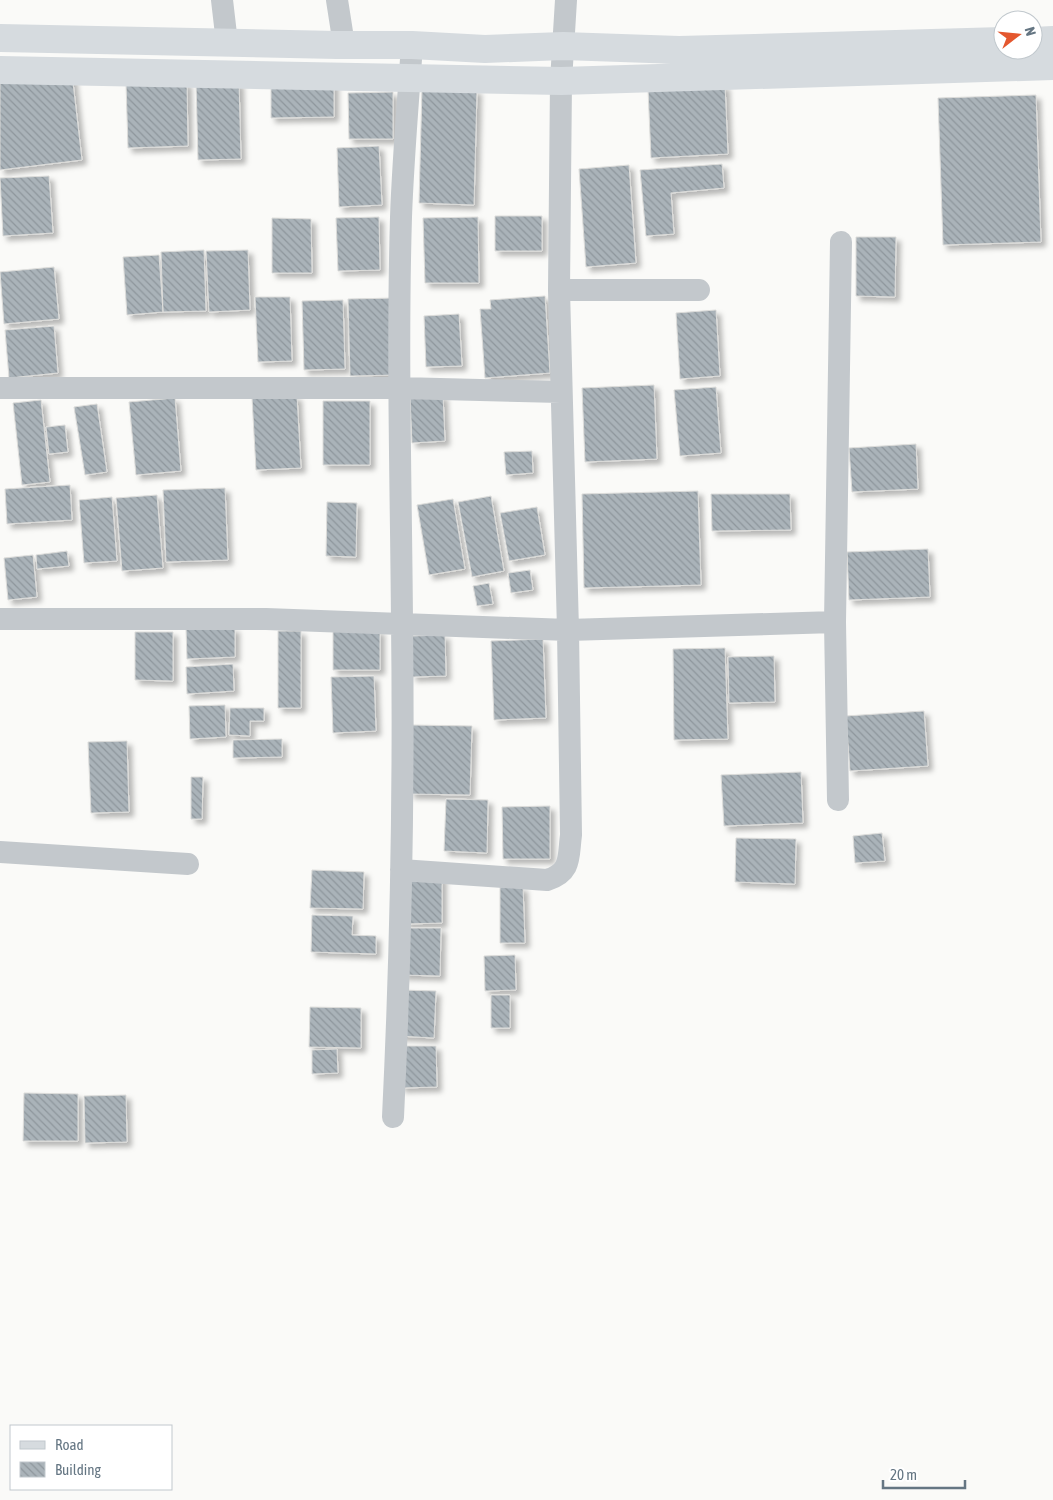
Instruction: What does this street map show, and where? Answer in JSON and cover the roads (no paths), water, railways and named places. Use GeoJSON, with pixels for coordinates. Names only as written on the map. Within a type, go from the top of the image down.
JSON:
{"type":"FeatureCollection","features":[{"type":"Feature","properties":{"kind":"main road"},"geometry":{"type":"LineString","coordinates":[[0,38],[412,45],[484,49],[562,46],[679,50],[993,41]]}},
{"type":"Feature","properties":{"kind":"main road"},"geometry":{"type":"LineString","coordinates":[[0,70],[561,81],[1053,66]]}},
{"type":"Feature","properties":{"kind":"street"},"geometry":{"type":"LineString","coordinates":[[222,0],[227,43]]}},
{"type":"Feature","properties":{"kind":"street"},"geometry":{"type":"LineString","coordinates":[[337,0],[344,45]]}},
{"type":"Feature","properties":{"kind":"street"},"geometry":{"type":"LineString","coordinates":[[401,870],[547,880],[563,873],[567,864],[571,835],[560,290],[561,81],[566,0]]}},
{"type":"Feature","properties":{"kind":"street"},"geometry":{"type":"LineString","coordinates":[[393,1117],[397,1040],[401,870],[401,217],[412,45]]}},
{"type":"Feature","properties":{"kind":"street"},"geometry":{"type":"LineString","coordinates":[[838,800],[835,622],[842,242]]}},
{"type":"Feature","properties":{"kind":"street"},"geometry":{"type":"LineString","coordinates":[[560,290],[699,290]]}},
{"type":"Feature","properties":{"kind":"street"},"geometry":{"type":"LineString","coordinates":[[0,388],[400,388],[561,392]]}},
{"type":"Feature","properties":{"kind":"street"},"geometry":{"type":"LineString","coordinates":[[0,619],[266,618],[402,625],[568,630],[835,622]]}},
{"type":"Feature","properties":{"kind":"street"},"geometry":{"type":"LineString","coordinates":[[0,852],[188,864]]}}]}
